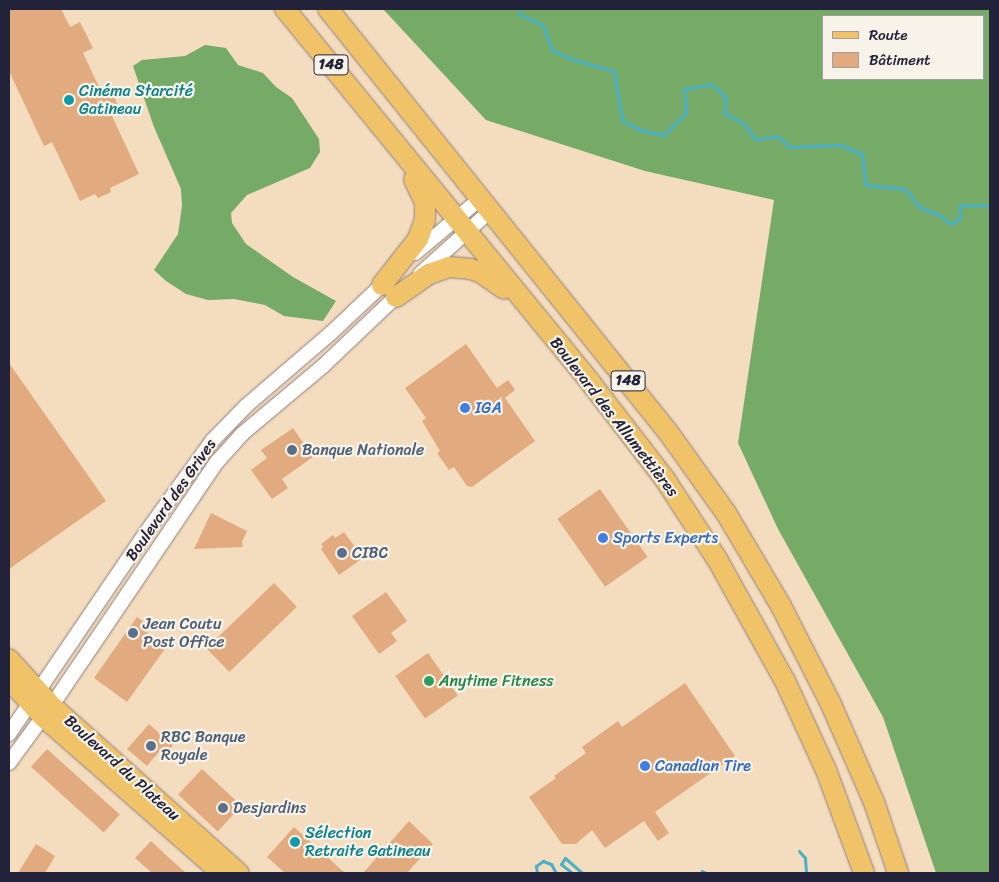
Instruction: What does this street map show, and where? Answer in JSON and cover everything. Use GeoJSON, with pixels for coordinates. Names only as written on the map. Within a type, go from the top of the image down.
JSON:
{"type":"FeatureCollection","features":[{"type":"Feature","properties":{"kind":"highway","name":"Boulevard des Allumettières"},"geometry":{"type":"LineString","coordinates":[[285,9],[628,430],[664,478],[742,600],[806,725],[826,770],[864,873]]}},
{"type":"Feature","properties":{"kind":"highway","name":"Boulevard des Allumettières"},"geometry":{"type":"LineString","coordinates":[[328,9],[668,432],[715,498],[755,560],[830,702],[874,802],[898,873]]}},
{"type":"Feature","properties":{"kind":"highway"},"geometry":{"type":"LineString","coordinates":[[376,121],[420,189],[426,211],[425,220],[418,239],[389,291]]}},
{"type":"Feature","properties":{"kind":"highway"},"geometry":{"type":"LineString","coordinates":[[389,291],[441,269],[449,267],[470,269],[491,278],[536,318]]}},
{"type":"Feature","properties":{"kind":"main road","name":"Boulevard du Plateau"},"geometry":{"type":"LineString","coordinates":[[9,658],[41,705],[220,873]]}},
{"type":"Feature","properties":{"kind":"main road","name":"Boulevard du Plateau"},"geometry":{"type":"LineString","coordinates":[[9,681],[41,705],[240,873]]}},
{"type":"Feature","properties":{"kind":"street","name":"Boulevard des Grives"},"geometry":{"type":"LineString","coordinates":[[9,734],[41,705],[227,450],[256,422],[323,366],[389,291],[461,224],[485,205]]}},
{"type":"Feature","properties":{"kind":"street","name":"Boulevard des Grives"},"geometry":{"type":"LineString","coordinates":[[9,764],[41,705],[147,531],[212,441],[246,406],[331,333],[389,291]]}},
{"type":"Feature","properties":{"kind":"green space"},"geometry":{"type":"Polygon","coordinates":[[[383,9],[990,9],[990,873],[936,873],[883,717],[778,529],[738,443],[774,200],[645,171],[486,120],[383,9]]]}},
{"type":"Feature","properties":{"kind":"green space"},"geometry":{"type":"Polygon","coordinates":[[[205,45],[226,48],[238,65],[263,73],[276,87],[292,98],[319,139],[320,152],[310,168],[247,195],[231,213],[232,223],[246,244],[293,277],[336,301],[323,321],[284,316],[265,305],[234,299],[208,300],[186,294],[166,281],[154,270],[178,234],[182,206],[181,189],[154,127],[133,66],[142,60],[185,56],[205,45]]]}},
{"type":"Feature","properties":{"kind":"building","name":"Cinéma Starcité Gatineau"},"geometry":{"type":"Polygon","coordinates":[[[9,9],[61,9],[70,27],[80,22],[93,48],[83,53],[100,89],[109,85],[121,112],[112,116],[139,174],[110,188],[111,192],[98,198],[95,194],[80,201],[52,142],[44,146],[9,71],[9,9]]]}},
{"type":"Feature","properties":{"kind":"building","name":"IGA"},"geometry":{"type":"Polygon","coordinates":[[[466,344],[497,388],[508,380],[515,390],[505,398],[535,441],[472,487],[467,486],[454,467],[449,470],[437,453],[440,451],[422,421],[426,418],[405,388],[466,344]]]}},
{"type":"Feature","properties":{"kind":"building"},"geometry":{"type":"Polygon","coordinates":[[[9,363],[106,501],[9,569],[9,363]]]}},
{"type":"Feature","properties":{"kind":"building"},"geometry":{"type":"Polygon","coordinates":[[[293,428],[313,457],[282,479],[288,488],[272,499],[251,470],[267,458],[261,450],[293,428]]]}},
{"type":"Feature","properties":{"kind":"building","name":"Sports Experts"},"geometry":{"type":"Polygon","coordinates":[[[600,489],[648,557],[605,587],[557,519],[600,489]]]}},
{"type":"Feature","properties":{"kind":"building"},"geometry":{"type":"Polygon","coordinates":[[[211,513],[247,531],[242,542],[243,547],[194,549],[211,513]]]}},
{"type":"Feature","properties":{"kind":"building","name":"CIBC"},"geometry":{"type":"Polygon","coordinates":[[[344,532],[363,558],[339,575],[321,549],[323,547],[321,544],[333,535],[335,538],[344,532]]]}},
{"type":"Feature","properties":{"kind":"building"},"geometry":{"type":"Polygon","coordinates":[[[274,583],[297,607],[229,672],[206,648],[274,583]]]}},
{"type":"Feature","properties":{"kind":"building"},"geometry":{"type":"Polygon","coordinates":[[[386,592],[407,621],[391,633],[397,641],[379,654],[352,616],[386,592]]]}},
{"type":"Feature","properties":{"kind":"building"},"geometry":{"type":"Polygon","coordinates":[[[137,617],[143,621],[139,627],[167,646],[127,702],[94,678],[137,617]]]}},
{"type":"Feature","properties":{"kind":"building","name":"Anytime Fitness"},"geometry":{"type":"Polygon","coordinates":[[[428,653],[458,696],[425,719],[395,676],[428,653]]]}},
{"type":"Feature","properties":{"kind":"building","name":"Canadian Tire"},"geometry":{"type":"Polygon","coordinates":[[[685,683],[735,756],[655,812],[669,833],[658,841],[644,821],[605,848],[592,830],[576,844],[562,844],[529,797],[586,753],[582,747],[618,721],[622,727],[685,683]]]}},
{"type":"Feature","properties":{"kind":"building","name":"RBC Banque Royale"},"geometry":{"type":"Polygon","coordinates":[[[149,724],[173,745],[168,751],[163,747],[147,766],[127,749],[149,724]]]}},
{"type":"Feature","properties":{"kind":"building"},"geometry":{"type":"Polygon","coordinates":[[[47,749],[120,815],[104,832],[31,767],[47,749]]]}},
{"type":"Feature","properties":{"kind":"building"},"geometry":{"type":"Polygon","coordinates":[[[202,769],[241,806],[218,831],[178,795],[202,769]]]}},
{"type":"Feature","properties":{"kind":"building","name":"Sélection Retraite Gatineau"},"geometry":{"type":"Polygon","coordinates":[[[409,821],[433,844],[407,873],[363,873],[409,821]]]}},
{"type":"Feature","properties":{"kind":"building","name":"Sélection Retraite Gatineau"},"geometry":{"type":"Polygon","coordinates":[[[294,827],[345,873],[285,873],[267,857],[294,827]]]}},
{"type":"Feature","properties":{"kind":"building"},"geometry":{"type":"Polygon","coordinates":[[[151,841],[186,873],[152,873],[135,858],[151,841]]]}},
{"type":"Feature","properties":{"kind":"building"},"geometry":{"type":"Polygon","coordinates":[[[36,844],[55,856],[45,873],[18,873],[36,844]]]}},
{"type":"Feature","properties":{"kind":"waterway"},"geometry":{"type":"LineString","coordinates":[[519,9],[521,15],[543,25],[552,50],[571,59],[614,71],[622,120],[640,130],[664,135],[686,112],[684,89],[712,84],[726,98],[724,113],[742,122],[755,139],[778,136],[789,147],[840,145],[862,154],[866,185],[905,189],[919,207],[939,215],[952,224],[960,218],[960,205],[990,205]]}},
{"type":"Feature","properties":{"kind":"waterway"},"geometry":{"type":"LineString","coordinates":[[799,851],[805,858],[806,873]]}},
{"type":"Feature","properties":{"kind":"waterway"},"geometry":{"type":"LineString","coordinates":[[572,873],[561,864],[565,858],[582,873]]}},
{"type":"Feature","properties":{"kind":"waterway"},"geometry":{"type":"LineString","coordinates":[[537,873],[536,866],[543,861],[551,864],[556,873]]}},
{"type":"Feature","properties":{"kind":"waterway"},"geometry":{"type":"LineString","coordinates":[[701,873],[702,871],[706,873]]}},
{"type":"Feature","properties":{"kind":"place","name":"Cinéma Starcité Gatineau"},"geometry":{"type":"Point","coordinates":[69,100]}},
{"type":"Feature","properties":{"kind":"place","name":"IGA"},"geometry":{"type":"Point","coordinates":[465,408]}},
{"type":"Feature","properties":{"kind":"place","name":"Banque Nationale"},"geometry":{"type":"Point","coordinates":[292,450]}},
{"type":"Feature","properties":{"kind":"place","name":"Sports Experts"},"geometry":{"type":"Point","coordinates":[603,538]}},
{"type":"Feature","properties":{"kind":"place","name":"CIBC"},"geometry":{"type":"Point","coordinates":[342,553]}},
{"type":"Feature","properties":{"kind":"place","name":"Jean Coutu Post Office"},"geometry":{"type":"Point","coordinates":[133,633]}},
{"type":"Feature","properties":{"kind":"place","name":"Anytime Fitness"},"geometry":{"type":"Point","coordinates":[429,681]}},
{"type":"Feature","properties":{"kind":"place","name":"RBC Banque Royale"},"geometry":{"type":"Point","coordinates":[151,746]}},
{"type":"Feature","properties":{"kind":"place","name":"Canadian Tire"},"geometry":{"type":"Point","coordinates":[645,766]}},
{"type":"Feature","properties":{"kind":"place","name":"Desjardins"},"geometry":{"type":"Point","coordinates":[223,808]}},
{"type":"Feature","properties":{"kind":"place","name":"Sélection Retraite Gatineau"},"geometry":{"type":"Point","coordinates":[295,842]}}]}
